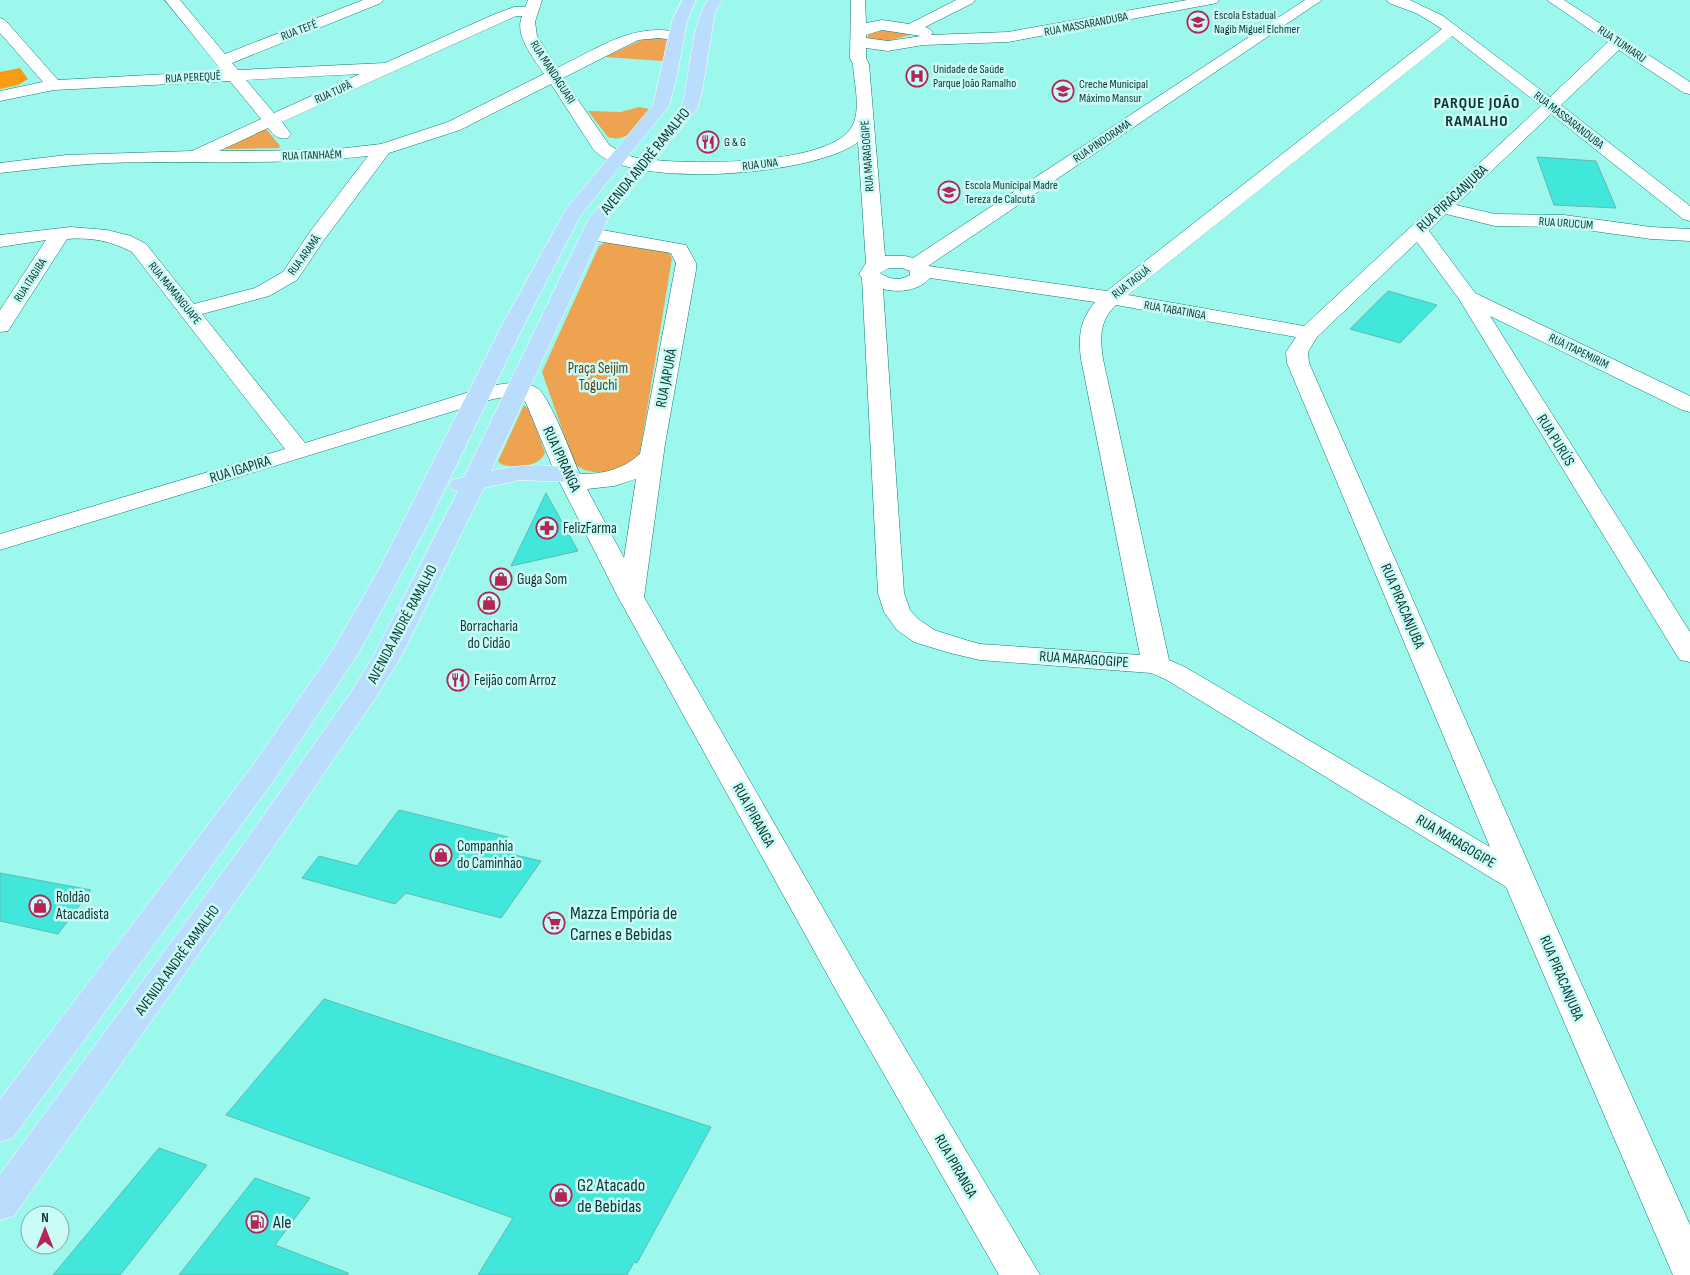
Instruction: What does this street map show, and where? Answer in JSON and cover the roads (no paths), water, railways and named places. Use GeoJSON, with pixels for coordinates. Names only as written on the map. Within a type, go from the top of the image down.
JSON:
{"type":"FeatureCollection","features":[{"type":"Feature","properties":{"kind":"main road","name":"AVENIDA ANDRÉ RAMALHO"},"geometry":{"type":"LineString","coordinates":[[0,1204],[334,739],[388,655],[472,485],[591,234],[610,202],[685,115],[692,102],[707,12],[715,0]]}},
{"type":"Feature","properties":{"kind":"main road","name":"AVENIDA ANDRÉ RAMALHO"},"geometry":{"type":"LineString","coordinates":[[0,1127],[293,734],[365,619],[422,511],[564,228],[573,213],[657,112],[666,90],[677,36],[686,6]]}},
{"type":"Feature","properties":{"kind":"main road"},"geometry":{"type":"LineString","coordinates":[[657,112],[685,115]]}},
{"type":"Feature","properties":{"kind":"main road"},"geometry":{"type":"LineString","coordinates":[[436,480],[445,484],[472,485],[503,475],[520,473],[570,479]]}},
{"type":"Feature","properties":{"kind":"street"},"geometry":{"type":"LineString","coordinates":[[172,0],[272,120],[298,156]]}},
{"type":"Feature","properties":{"kind":"street","name":"RUA TEFÉ"},"geometry":{"type":"LineString","coordinates":[[222,61],[376,0]]}},
{"type":"Feature","properties":{"kind":"street"},"geometry":{"type":"LineString","coordinates":[[861,64],[870,54],[912,33],[968,0]]}},
{"type":"Feature","properties":{"kind":"street"},"geometry":{"type":"LineString","coordinates":[[1110,19],[1142,0]]}},
{"type":"Feature","properties":{"kind":"street"},"geometry":{"type":"LineString","coordinates":[[1168,0],[1188,5]]}},
{"type":"Feature","properties":{"kind":"street","name":"RUA MASSARANDUBA"},"geometry":{"type":"LineString","coordinates":[[912,33],[959,39],[1008,37],[1212,0]]}},
{"type":"Feature","properties":{"kind":"street","name":"RUA PINDORAMA"},"geometry":{"type":"LineString","coordinates":[[916,273],[1315,0]]}},
{"type":"Feature","properties":{"kind":"street","name":"RUA MASSARANDUBA"},"geometry":{"type":"LineString","coordinates":[[1394,0],[1424,11],[1451,29],[1690,215]]}},
{"type":"Feature","properties":{"kind":"street","name":"RUA TUMIARU"},"geometry":{"type":"LineString","coordinates":[[1554,0],[1690,89]]}},
{"type":"Feature","properties":{"kind":"street","name":"RUA MANDAGUARI"},"geometry":{"type":"LineString","coordinates":[[533,6],[527,29],[538,53],[603,149],[624,152]]}},
{"type":"Feature","properties":{"kind":"street","name":"RUA TUPÃ"},"geometry":{"type":"LineString","coordinates":[[192,157],[506,14],[533,6]]}},
{"type":"Feature","properties":{"kind":"street","name":"RUA ITANHAÉM"},"geometry":{"type":"LineString","coordinates":[[0,168],[66,160],[298,156],[355,153],[383,149],[454,126],[634,36],[686,6]]}},
{"type":"Feature","properties":{"kind":"street","name":"RUA MARAGOGIPE"},"geometry":{"type":"LineString","coordinates":[[893,26],[858,6],[858,58],[861,64],[868,166],[891,593],[897,612],[907,624],[924,636],[980,652],[1156,665],[1175,673],[1520,880]]}},
{"type":"Feature","properties":{"kind":"street"},"geometry":{"type":"LineString","coordinates":[[0,23],[54,85]]}},
{"type":"Feature","properties":{"kind":"street"},"geometry":{"type":"LineString","coordinates":[[888,46],[872,45],[858,37],[873,26],[893,26],[912,33]]}},
{"type":"Feature","properties":{"kind":"street","name":"RUA TUPÃ"},"geometry":{"type":"LineString","coordinates":[[475,29],[502,27],[527,29]]}},
{"type":"Feature","properties":{"kind":"street","name":"RUA TAGUÁ"},"geometry":{"type":"LineString","coordinates":[[1156,665],[1089,335],[1093,317],[1111,298],[1451,29]]}},
{"type":"Feature","properties":{"kind":"street","name":"RUA ITANHAÉM"},"geometry":{"type":"LineString","coordinates":[[634,36],[659,33],[677,36]]}},
{"type":"Feature","properties":{"kind":"street","name":"RUA PIRACANJUBA"},"geometry":{"type":"LineString","coordinates":[[1618,42],[1309,333],[1297,352],[1298,363],[1520,880],[1690,1269]]}},
{"type":"Feature","properties":{"kind":"street","name":"RUA ITANHAÉM"},"geometry":{"type":"LineString","coordinates":[[538,53],[568,55],[603,52]]}},
{"type":"Feature","properties":{"kind":"street","name":"RUA PEREQUÊ"},"geometry":{"type":"LineString","coordinates":[[0,96],[54,85],[388,68]]}},
{"type":"Feature","properties":{"kind":"street","name":"RUA UNA"},"geometry":{"type":"LineString","coordinates":[[624,152],[692,168],[767,164],[826,151],[854,136],[864,118]]}},
{"type":"Feature","properties":{"kind":"street","name":"RUA ARAMÃ"},"geometry":{"type":"LineString","coordinates":[[190,311],[262,292],[290,276],[316,237],[383,149]]}},
{"type":"Feature","properties":{"kind":"street","name":"RUA UNA"},"geometry":{"type":"LineString","coordinates":[[826,151],[851,158],[868,166]]}},
{"type":"Feature","properties":{"kind":"street","name":"RUA URUCUM"},"geometry":{"type":"LineString","coordinates":[[1443,207],[1495,220],[1564,221],[1651,233],[1690,235]]}},
{"type":"Feature","properties":{"kind":"street","name":"RUA PURÚS"},"geometry":{"type":"LineString","coordinates":[[1418,230],[1468,297],[1690,654]]}},
{"type":"Feature","properties":{"kind":"street","name":"RUA MAMANGUAPE"},"geometry":{"type":"LineString","coordinates":[[0,241],[60,234],[112,236],[140,248],[299,451]]}},
{"type":"Feature","properties":{"kind":"street","name":"RUA ITAGIBA"},"geometry":{"type":"LineString","coordinates":[[0,326],[60,234]]}},
{"type":"Feature","properties":{"kind":"street","name":"RUA JAPURÁ"},"geometry":{"type":"LineString","coordinates":[[591,234],[672,247],[678,249],[686,263],[651,457],[631,597]]}},
{"type":"Feature","properties":{"kind":"street"},"geometry":{"type":"LineString","coordinates":[[896,262],[916,273],[886,284],[874,264],[896,262]]}},
{"type":"Feature","properties":{"kind":"street"},"geometry":{"type":"LineString","coordinates":[[875,317],[916,273]]}},
{"type":"Feature","properties":{"kind":"street","name":"RUA TABATINGA"},"geometry":{"type":"LineString","coordinates":[[916,273],[1111,298],[1309,333]]}},
{"type":"Feature","properties":{"kind":"street","name":"RUA ITAPEMIRIM"},"geometry":{"type":"LineString","coordinates":[[1468,297],[1690,405]]}},
{"type":"Feature","properties":{"kind":"street"},"geometry":{"type":"LineString","coordinates":[[479,395],[518,389]]}},
{"type":"Feature","properties":{"kind":"street","name":"RUA IPIRANGA"},"geometry":{"type":"LineString","coordinates":[[518,389],[530,393],[537,402],[570,479],[631,597],[845,977],[1020,1275]]}},
{"type":"Feature","properties":{"kind":"street","name":"RUA IGAPIRA"},"geometry":{"type":"LineString","coordinates":[[0,542],[445,408],[479,395]]}},
{"type":"Feature","properties":{"kind":"street"},"geometry":{"type":"LineString","coordinates":[[570,479],[605,481],[638,470],[651,457]]}},
{"type":"Feature","properties":{"kind":"place","name":"Escola Estadual Nagib Miguel Elchmer"},"geometry":{"type":"Point","coordinates":[1198,22]}},
{"type":"Feature","properties":{"kind":"place","name":"Unidade de Saúde Parque João Ramalho"},"geometry":{"type":"Point","coordinates":[917,76]}},
{"type":"Feature","properties":{"kind":"place","name":"Creche Municipal Máximo Mansur"},"geometry":{"type":"Point","coordinates":[1063,91]}},
{"type":"Feature","properties":{"kind":"place","name":"G & G"},"geometry":{"type":"Point","coordinates":[708,142]}},
{"type":"Feature","properties":{"kind":"place","name":"Escola Municipal Madre Tereza de Calcutá"},"geometry":{"type":"Point","coordinates":[949,192]}},
{"type":"Feature","properties":{"kind":"place","name":"FelizFarma"},"geometry":{"type":"Point","coordinates":[547,528]}},
{"type":"Feature","properties":{"kind":"place","name":"Guga Som"},"geometry":{"type":"Point","coordinates":[501,579]}},
{"type":"Feature","properties":{"kind":"place","name":"Borracharia do Cidão"},"geometry":{"type":"Point","coordinates":[489,603]}},
{"type":"Feature","properties":{"kind":"place","name":"Feijão com Arroz"},"geometry":{"type":"Point","coordinates":[458,680]}},
{"type":"Feature","properties":{"kind":"place","name":"Companhia do Caminhão"},"geometry":{"type":"Point","coordinates":[441,855]}},
{"type":"Feature","properties":{"kind":"place","name":"Roldão Atacadista"},"geometry":{"type":"Point","coordinates":[40,906]}},
{"type":"Feature","properties":{"kind":"place","name":"Mazza Empória de Carnes e Bebidas"},"geometry":{"type":"Point","coordinates":[554,923]}},
{"type":"Feature","properties":{"kind":"place","name":"G2 Atacado de Bebidas"},"geometry":{"type":"Point","coordinates":[561,1195]}},
{"type":"Feature","properties":{"kind":"place","name":"Ale"},"geometry":{"type":"Point","coordinates":[257,1222]}},
{"type":"Feature","properties":{"kind":"district","name":"PARQUE JOÃO RAMALHO"},"geometry":{"type":"Point","coordinates":[1477,111]}},
{"type":"Feature","properties":{"kind":"park label","name":"Praça Seijim Toguchi"},"geometry":{"type":"Point","coordinates":[598,376]}}]}
